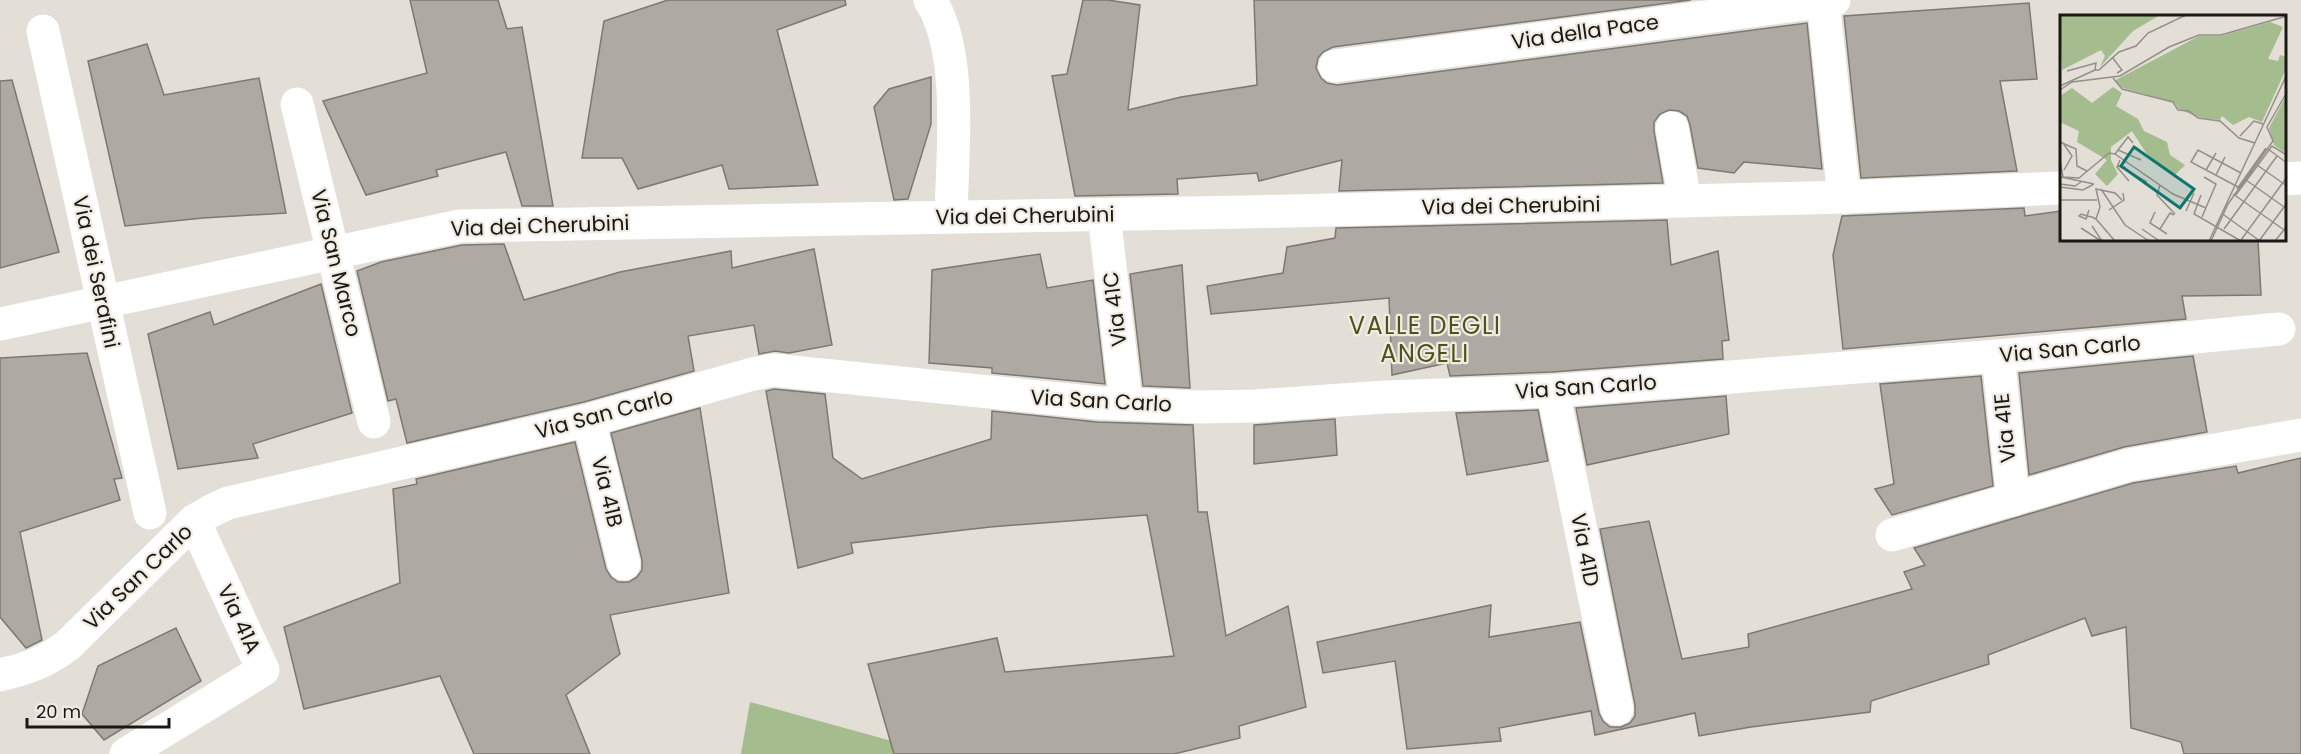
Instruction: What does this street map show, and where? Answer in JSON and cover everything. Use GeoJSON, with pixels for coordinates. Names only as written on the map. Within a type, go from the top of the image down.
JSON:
{"type":"FeatureCollection","features":[{"type":"Feature","properties":{"kind":"street"},"geometry":{"type":"LineString","coordinates":[[930,0],[938,11],[950,59],[953,90],[951,217]]}},
{"type":"Feature","properties":{"kind":"street"},"geometry":{"type":"LineString","coordinates":[[1823,0],[1845,197]]}},
{"type":"Feature","properties":{"kind":"street","name":"Via della Pace"},"geometry":{"type":"LineString","coordinates":[[1335,66],[1834,0]]}},
{"type":"Feature","properties":{"kind":"street","name":"Via dei Serafini"},"geometry":{"type":"LineString","coordinates":[[43,31],[150,513]]}},
{"type":"Feature","properties":{"kind":"street","name":"Via San Marco"},"geometry":{"type":"LineString","coordinates":[[297,104],[374,423]]}},
{"type":"Feature","properties":{"kind":"street"},"geometry":{"type":"LineString","coordinates":[[1672,128],[1685,201]]}},
{"type":"Feature","properties":{"kind":"street"},"geometry":{"type":"LineString","coordinates":[[2286,179],[2301,178]]}},
{"type":"Feature","properties":{"kind":"street","name":"Via dei Cherubini"},"geometry":{"type":"LineString","coordinates":[[0,324],[460,226],[1104,215],[1845,197],[2060,188]]}},
{"type":"Feature","properties":{"kind":"street","name":"Via 41C"},"geometry":{"type":"LineString","coordinates":[[1104,215],[1126,404]]}},
{"type":"Feature","properties":{"kind":"street","name":"Via San Carlo"},"geometry":{"type":"LineString","coordinates":[[0,675],[50,659],[68,645],[194,521],[228,503],[589,420],[773,370],[1022,396],[1126,404],[1201,407],[1255,406],[1384,397],[1553,391],[1998,356],[2278,329]]}},
{"type":"Feature","properties":{"kind":"street","name":"Via 41E"},"geometry":{"type":"LineString","coordinates":[[1998,356],[2013,500]]}},
{"type":"Feature","properties":{"kind":"street","name":"Via 41D"},"geometry":{"type":"LineString","coordinates":[[1553,391],[1617,709]]}},
{"type":"Feature","properties":{"kind":"street","name":"Via 41B"},"geometry":{"type":"LineString","coordinates":[[589,420],[624,564]]}},
{"type":"Feature","properties":{"kind":"street"},"geometry":{"type":"LineString","coordinates":[[1892,535],[2129,465],[2301,435]]}},
{"type":"Feature","properties":{"kind":"street","name":"Via 41A"},"geometry":{"type":"LineString","coordinates":[[126,754],[263,670],[194,521]]}},
{"type":"Feature","properties":{"kind":"green space"},"geometry":{"type":"Polygon","coordinates":[[[750,702],[939,754],[741,754],[750,702]]]}},
{"type":"Feature","properties":{"kind":"building"},"geometry":{"type":"Polygon","coordinates":[[[410,0],[498,0],[507,29],[522,27],[553,206],[522,206],[506,152],[436,170],[438,176],[366,195],[323,101],[427,73],[410,0]]]}},
{"type":"Feature","properties":{"kind":"building"},"geometry":{"type":"Polygon","coordinates":[[[668,0],[845,0],[846,5],[777,30],[818,185],[729,189],[722,165],[638,189],[622,158],[582,158],[604,21],[668,0]]]}},
{"type":"Feature","properties":{"kind":"building"},"geometry":{"type":"Polygon","coordinates":[[[1083,0],[1108,0],[1140,5],[1128,110],[1181,97],[1257,85],[1254,0],[1691,0],[1333,47],[1323,52],[1318,58],[1316,68],[1321,78],[1327,83],[1337,85],[1807,23],[1822,169],[1744,162],[1734,173],[1698,168],[1687,116],[1679,111],[1669,110],[1660,114],[1654,122],[1663,183],[1339,191],[1342,160],[1259,181],[1257,173],[1177,179],[1178,194],[1075,196],[1052,76],[1067,74],[1083,0]]]}},
{"type":"Feature","properties":{"kind":"building"},"geometry":{"type":"Polygon","coordinates":[[[2029,3],[2037,79],[2000,81],[2017,171],[1861,178],[1844,16],[2029,3]]]}},
{"type":"Feature","properties":{"kind":"building"},"geometry":{"type":"Polygon","coordinates":[[[147,44],[164,95],[259,78],[286,213],[125,226],[88,61],[147,44]]]}},
{"type":"Feature","properties":{"kind":"building"},"geometry":{"type":"Polygon","coordinates":[[[931,77],[931,124],[908,199],[894,200],[874,107],[889,89],[931,77]]]}},
{"type":"Feature","properties":{"kind":"building"},"geometry":{"type":"Polygon","coordinates":[[[12,80],[59,252],[0,268],[0,81],[12,80]]]}},
{"type":"Feature","properties":{"kind":"building"},"geometry":{"type":"Polygon","coordinates":[[[2024,208],[2025,216],[2060,211],[2060,242],[2258,242],[2261,295],[2182,296],[2186,319],[1843,349],[1833,255],[1842,216],[2024,208]]]}},
{"type":"Feature","properties":{"kind":"building"},"geometry":{"type":"Polygon","coordinates":[[[1667,220],[1671,265],[1718,251],[1729,340],[1722,341],[1723,359],[1552,372],[1450,376],[1447,363],[1392,375],[1389,298],[1211,314],[1207,286],[1283,273],[1287,247],[1335,238],[1336,228],[1667,220]]]}},
{"type":"Feature","properties":{"kind":"building"},"geometry":{"type":"Polygon","coordinates":[[[504,244],[524,300],[620,272],[731,251],[732,268],[814,249],[832,345],[789,353],[775,351],[759,354],[754,325],[688,336],[694,371],[584,402],[407,443],[396,399],[388,401],[357,271],[381,262],[462,245],[504,244]]]}},
{"type":"Feature","properties":{"kind":"building"},"geometry":{"type":"Polygon","coordinates":[[[1040,254],[1047,288],[1093,280],[1105,384],[992,373],[992,368],[929,363],[932,270],[1040,254]]]}},
{"type":"Feature","properties":{"kind":"building"},"geometry":{"type":"Polygon","coordinates":[[[1182,265],[1190,388],[1143,386],[1130,274],[1182,265]]]}},
{"type":"Feature","properties":{"kind":"building"},"geometry":{"type":"Polygon","coordinates":[[[321,284],[352,413],[253,444],[258,458],[178,469],[148,334],[210,312],[214,325],[321,284]]]}},
{"type":"Feature","properties":{"kind":"building"},"geometry":{"type":"Polygon","coordinates":[[[87,353],[122,478],[114,479],[120,500],[20,532],[42,640],[26,648],[0,617],[0,358],[87,353]]]}},
{"type":"Feature","properties":{"kind":"building"},"geometry":{"type":"Polygon","coordinates":[[[2193,356],[2207,432],[2124,447],[2029,475],[2019,373],[2193,356]]]}},
{"type":"Feature","properties":{"kind":"building"},"geometry":{"type":"Polygon","coordinates":[[[1981,376],[1993,486],[1892,515],[1875,489],[1894,484],[1880,384],[1981,376]]]}},
{"type":"Feature","properties":{"kind":"building"},"geometry":{"type":"Polygon","coordinates":[[[774,389],[825,394],[833,458],[862,479],[991,439],[992,411],[1097,422],[1193,425],[1198,512],[1207,512],[1226,636],[1288,606],[1306,707],[1239,726],[1240,738],[1174,754],[894,754],[868,664],[997,638],[1005,672],[1174,656],[1147,515],[990,527],[851,543],[853,553],[798,568],[766,391],[774,389]]]}},
{"type":"Feature","properties":{"kind":"building"},"geometry":{"type":"Polygon","coordinates":[[[1726,396],[1729,434],[1587,465],[1576,408],[1726,396]]]}},
{"type":"Feature","properties":{"kind":"building"},"geometry":{"type":"Polygon","coordinates":[[[700,408],[729,593],[610,615],[620,654],[566,695],[590,754],[474,754],[440,676],[304,709],[284,627],[400,583],[393,489],[417,484],[416,479],[575,442],[606,569],[618,582],[629,582],[642,570],[642,560],[611,433],[700,408]]]}},
{"type":"Feature","properties":{"kind":"building"},"geometry":{"type":"Polygon","coordinates":[[[1538,410],[1548,461],[1467,475],[1456,413],[1538,410]]]}},
{"type":"Feature","properties":{"kind":"building"},"geometry":{"type":"Polygon","coordinates":[[[1335,419],[1337,455],[1254,464],[1254,425],[1335,419]]]}},
{"type":"Feature","properties":{"kind":"building"},"geometry":{"type":"Polygon","coordinates":[[[2301,458],[2301,754],[2184,754],[2181,742],[2131,728],[2126,627],[2092,636],[2085,618],[1988,655],[1989,664],[1871,701],[1870,712],[1699,736],[1695,713],[1595,735],[1591,711],[1499,728],[1501,741],[1407,749],[1395,661],[1323,673],[1317,642],[1491,605],[1489,637],[1580,622],[1599,713],[1610,727],[1621,727],[1630,723],[1635,716],[1635,705],[1600,529],[1649,521],[1682,659],[1749,647],[1748,634],[1912,589],[1904,572],[1925,565],[1914,548],[2133,483],[2236,466],[2238,473],[2301,458]]]}},
{"type":"Feature","properties":{"kind":"building"},"geometry":{"type":"Polygon","coordinates":[[[176,628],[201,681],[104,740],[82,714],[98,666],[176,628]]]}},
{"type":"Feature","properties":{"kind":"district","name":"VALLE DEGLI ANGELI"},"geometry":{"type":"Point","coordinates":[1425,340]}}]}
